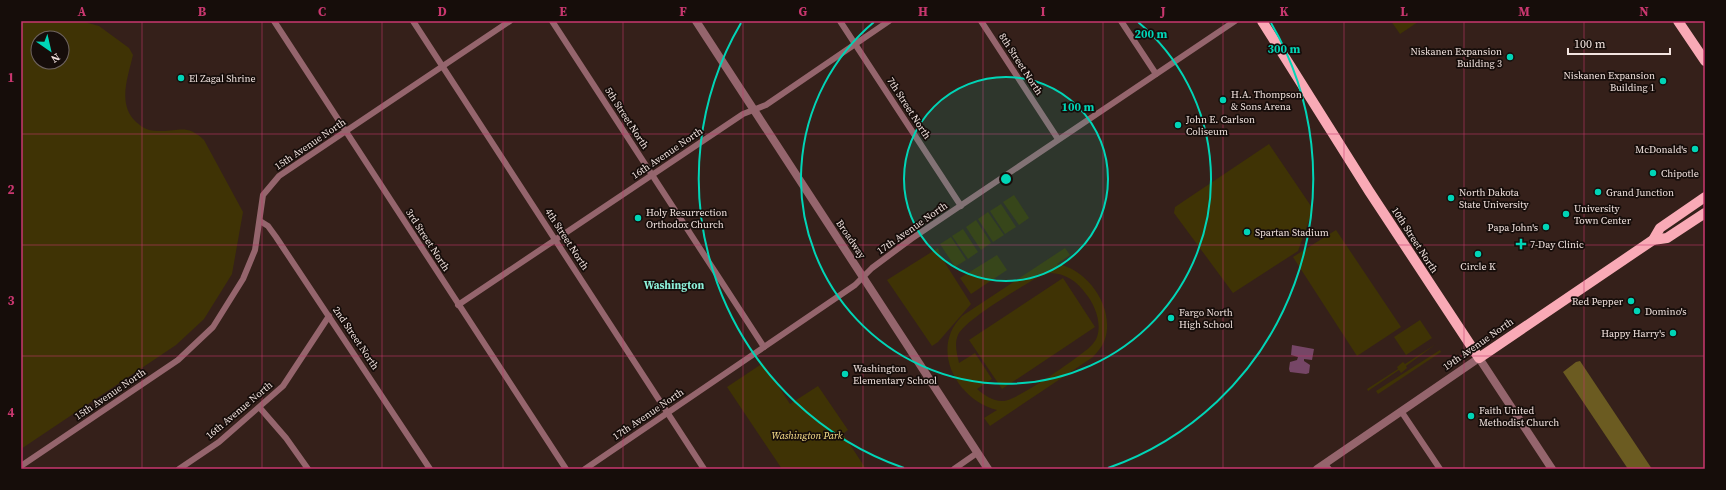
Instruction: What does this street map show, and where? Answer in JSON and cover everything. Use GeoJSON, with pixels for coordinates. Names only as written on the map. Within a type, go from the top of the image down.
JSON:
{"type":"FeatureCollection","features":[{"type":"Feature","properties":{"kind":"main road","name":"10th Street North"},"geometry":{"type":"LineString","coordinates":[[1262,21],[1314,100],[1369,191],[1479,358]]}},
{"type":"Feature","properties":{"kind":"main road"},"geometry":{"type":"LineString","coordinates":[[1678,21],[1705,61]]}},
{"type":"Feature","properties":{"kind":"main road","name":"19th Avenue North"},"geometry":{"type":"LineString","coordinates":[[1479,358],[1653,240],[1660,228],[1705,196]]}},
{"type":"Feature","properties":{"kind":"main road","name":"19th Avenue North"},"geometry":{"type":"LineString","coordinates":[[1653,240],[1667,238],[1705,213]]}},
{"type":"Feature","properties":{"kind":"street","name":"3rd Street North"},"geometry":{"type":"LineString","coordinates":[[274,21],[566,469]]}},
{"type":"Feature","properties":{"kind":"street","name":"4th Street North"},"geometry":{"type":"LineString","coordinates":[[413,21],[704,469]]}},
{"type":"Feature","properties":{"kind":"street","name":"15th Avenue North"},"geometry":{"type":"LineString","coordinates":[[21,466],[178,360],[209,331],[234,297],[243,280],[255,250],[260,221],[262,195],[268,186],[279,176],[510,21]]}},
{"type":"Feature","properties":{"kind":"street","name":"5th Street North"},"geometry":{"type":"LineString","coordinates":[[552,21],[764,347]]}},
{"type":"Feature","properties":{"kind":"street","name":"Broadway"},"geometry":{"type":"LineString","coordinates":[[696,21],[988,469]]}},
{"type":"Feature","properties":{"kind":"street","name":"7th Street North"},"geometry":{"type":"LineString","coordinates":[[840,21],[961,206]]}},
{"type":"Feature","properties":{"kind":"street","name":"16th Avenue North"},"geometry":{"type":"LineString","coordinates":[[458,305],[743,114],[766,105],[889,21]]}},
{"type":"Feature","properties":{"kind":"street","name":"8th Street North"},"geometry":{"type":"LineString","coordinates":[[981,21],[1058,139]]}},
{"type":"Feature","properties":{"kind":"street"},"geometry":{"type":"LineString","coordinates":[[1121,21],[1156,74]]}},
{"type":"Feature","properties":{"kind":"street","name":"17th Avenue North"},"geometry":{"type":"LineString","coordinates":[[585,469],[855,285],[872,268],[911,239],[1235,21]]}},
{"type":"Feature","properties":{"kind":"street","name":"2nd Street North"},"geometry":{"type":"LineString","coordinates":[[260,221],[268,226],[276,237],[430,469]]}},
{"type":"Feature","properties":{"kind":"street","name":"16th Avenue North"},"geometry":{"type":"LineString","coordinates":[[179,469],[219,442],[260,408],[283,386],[329,316]]}},
{"type":"Feature","properties":{"kind":"street","name":"19th Avenue North"},"geometry":{"type":"LineString","coordinates":[[1317,469],[1327,466],[1401,411],[1479,358]]}},
{"type":"Feature","properties":{"kind":"street","name":"10th Street North"},"geometry":{"type":"LineString","coordinates":[[1479,358],[1552,469]]}},
{"type":"Feature","properties":{"kind":"street"},"geometry":{"type":"LineString","coordinates":[[260,408],[286,438],[308,469]]}},
{"type":"Feature","properties":{"kind":"street"},"geometry":{"type":"LineString","coordinates":[[1401,411],[1440,469]]}},
{"type":"Feature","properties":{"kind":"street"},"geometry":{"type":"LineString","coordinates":[[954,469],[977,453]]}},
{"type":"Feature","properties":{"kind":"green space"},"geometry":{"type":"Polygon","coordinates":[[[21,21],[81,21],[99,26],[129,48],[133,55],[127,81],[125,99],[130,115],[136,122],[148,130],[187,130],[198,135],[204,140],[243,212],[232,274],[204,319],[176,345],[21,449],[21,21]]]}},
{"type":"Feature","properties":{"kind":"green space"},"geometry":{"type":"Polygon","coordinates":[[[1391,21],[1417,21],[1418,22],[1400,34],[1391,21]]]}},
{"type":"Feature","properties":{"kind":"green space","name":"Spartan Stadium"},"geometry":{"type":"Polygon","coordinates":[[[1269,144],[1313,209],[1298,251],[1233,293],[1174,213],[1175,207],[1269,144]]]}},
{"type":"Feature","properties":{"kind":"green space"},"geometry":{"type":"Polygon","coordinates":[[[1014,195],[1029,218],[1019,225],[1003,202],[1014,195]]]}},
{"type":"Feature","properties":{"kind":"green space"},"geometry":{"type":"Polygon","coordinates":[[[1001,204],[1016,227],[1005,234],[990,211],[1001,204]]]}},
{"type":"Feature","properties":{"kind":"green space"},"geometry":{"type":"Polygon","coordinates":[[[988,212],[1004,235],[993,242],[978,219],[988,212]]]}},
{"type":"Feature","properties":{"kind":"green space"},"geometry":{"type":"Polygon","coordinates":[[[976,220],[991,243],[981,250],[966,227],[976,220]]]}},
{"type":"Feature","properties":{"kind":"green space"},"geometry":{"type":"Polygon","coordinates":[[[963,229],[978,252],[968,259],[952,236],[963,229]]]}},
{"type":"Feature","properties":{"kind":"green space"},"geometry":{"type":"Polygon","coordinates":[[[1336,230],[1401,327],[1357,356],[1293,257],[1336,230]]]}},
{"type":"Feature","properties":{"kind":"green space"},"geometry":{"type":"Polygon","coordinates":[[[951,237],[966,260],[955,267],[940,244],[951,237]]]}},
{"type":"Feature","properties":{"kind":"green space"},"geometry":{"type":"Polygon","coordinates":[[[938,248],[940,255],[971,304],[938,342],[932,346],[887,280],[938,248]]]}},
{"type":"Feature","properties":{"kind":"green space"},"geometry":{"type":"Polygon","coordinates":[[[1065,248],[1070,255],[1057,264],[1068,267],[1079,273],[1096,292],[1106,315],[1107,327],[1104,342],[1093,357],[990,426],[984,418],[997,410],[970,396],[960,385],[952,372],[948,358],[948,343],[952,329],[962,316],[1065,248]],[[1050,273],[1038,277],[1007,296],[971,321],[958,335],[956,345],[959,363],[975,353],[992,379],[977,389],[989,398],[1000,401],[1011,399],[1045,379],[1079,356],[1094,343],[1099,326],[1095,309],[1089,298],[1075,282],[1066,276],[1050,273]]]}},
{"type":"Feature","properties":{"kind":"green space"},"geometry":{"type":"Polygon","coordinates":[[[997,255],[1007,270],[971,294],[960,278],[997,255]]]}},
{"type":"Feature","properties":{"kind":"green space"},"geometry":{"type":"Polygon","coordinates":[[[1063,278],[1095,327],[1002,389],[969,340],[1063,278]]]}},
{"type":"Feature","properties":{"kind":"green space"},"geometry":{"type":"Polygon","coordinates":[[[1420,320],[1432,338],[1406,355],[1394,337],[1420,320]]]}},
{"type":"Feature","properties":{"kind":"green space"},"geometry":{"type":"Polygon","coordinates":[[[1436,344],[1406,366],[1407,368],[1401,373],[1399,370],[1368,391],[1367,389],[1398,369],[1397,367],[1403,362],[1405,364],[1436,344]]]}},
{"type":"Feature","properties":{"kind":"green space"},"geometry":{"type":"Polygon","coordinates":[[[1440,350],[1441,352],[1378,394],[1376,391],[1440,350]]]}},
{"type":"Feature","properties":{"kind":"green space","name":"Washington Park"},"geometry":{"type":"Polygon","coordinates":[[[763,363],[790,404],[818,386],[848,430],[843,434],[866,469],[782,469],[727,387],[763,363]]]}},
{"type":"Feature","properties":{"kind":"shaded area"},"geometry":{"type":"Polygon","coordinates":[[[1292,345],[1314,349],[1312,360],[1304,359],[1304,361],[1310,365],[1309,373],[1290,372],[1290,362],[1297,360],[1298,357],[1291,355],[1292,345]]]}},
{"type":"Feature","properties":{"kind":"shaded area"},"geometry":{"type":"Polygon","coordinates":[[[1580,361],[1652,469],[1628,469],[1563,372],[1576,362],[1580,361]]]}},
{"type":"Feature","properties":{"kind":"place","name":"Niskanen Expansion Building 3"},"geometry":{"type":"Point","coordinates":[1510,57]}},
{"type":"Feature","properties":{"kind":"place","name":"El Zagal Shrine"},"geometry":{"type":"Point","coordinates":[181,78]}},
{"type":"Feature","properties":{"kind":"place","name":"Niskanen Expansion Building 1"},"geometry":{"type":"Point","coordinates":[1663,81]}},
{"type":"Feature","properties":{"kind":"place","name":"H.A. Thompson & Sons Arena"},"geometry":{"type":"Point","coordinates":[1223,100]}},
{"type":"Feature","properties":{"kind":"place","name":"John E. Carlson Coliseum"},"geometry":{"type":"Point","coordinates":[1178,125]}},
{"type":"Feature","properties":{"kind":"place","name":"McDonald's"},"geometry":{"type":"Point","coordinates":[1695,149]}},
{"type":"Feature","properties":{"kind":"place","name":"Chipotle"},"geometry":{"type":"Point","coordinates":[1653,173]}},
{"type":"Feature","properties":{"kind":"place","name":"Grand Junction"},"geometry":{"type":"Point","coordinates":[1598,192]}},
{"type":"Feature","properties":{"kind":"place","name":"North Dakota State University"},"geometry":{"type":"Point","coordinates":[1451,198]}},
{"type":"Feature","properties":{"kind":"place","name":"University Town Center"},"geometry":{"type":"Point","coordinates":[1566,214]}},
{"type":"Feature","properties":{"kind":"place","name":"Holy Resurrection Orthodox Church"},"geometry":{"type":"Point","coordinates":[638,218]}},
{"type":"Feature","properties":{"kind":"place","name":"Papa John's"},"geometry":{"type":"Point","coordinates":[1546,227]}},
{"type":"Feature","properties":{"kind":"place","name":"Spartan Stadium"},"geometry":{"type":"Point","coordinates":[1247,232]}},
{"type":"Feature","properties":{"kind":"place","name":"7-Day Clinic"},"geometry":{"type":"Point","coordinates":[1521,244]}},
{"type":"Feature","properties":{"kind":"place","name":"Circle K"},"geometry":{"type":"Point","coordinates":[1478,254]}},
{"type":"Feature","properties":{"kind":"place","name":"Red Pepper"},"geometry":{"type":"Point","coordinates":[1631,301]}},
{"type":"Feature","properties":{"kind":"place","name":"Domino's"},"geometry":{"type":"Point","coordinates":[1637,311]}},
{"type":"Feature","properties":{"kind":"place","name":"Fargo North High School"},"geometry":{"type":"Point","coordinates":[1171,318]}},
{"type":"Feature","properties":{"kind":"place","name":"Happy Harry's"},"geometry":{"type":"Point","coordinates":[1673,333]}},
{"type":"Feature","properties":{"kind":"place","name":"Washington Elementary School"},"geometry":{"type":"Point","coordinates":[845,374]}},
{"type":"Feature","properties":{"kind":"place","name":"Faith United Methodist Church"},"geometry":{"type":"Point","coordinates":[1471,416]}},
{"type":"Feature","properties":{"kind":"district","name":"Washington"},"geometry":{"type":"Point","coordinates":[674,285]}}]}
